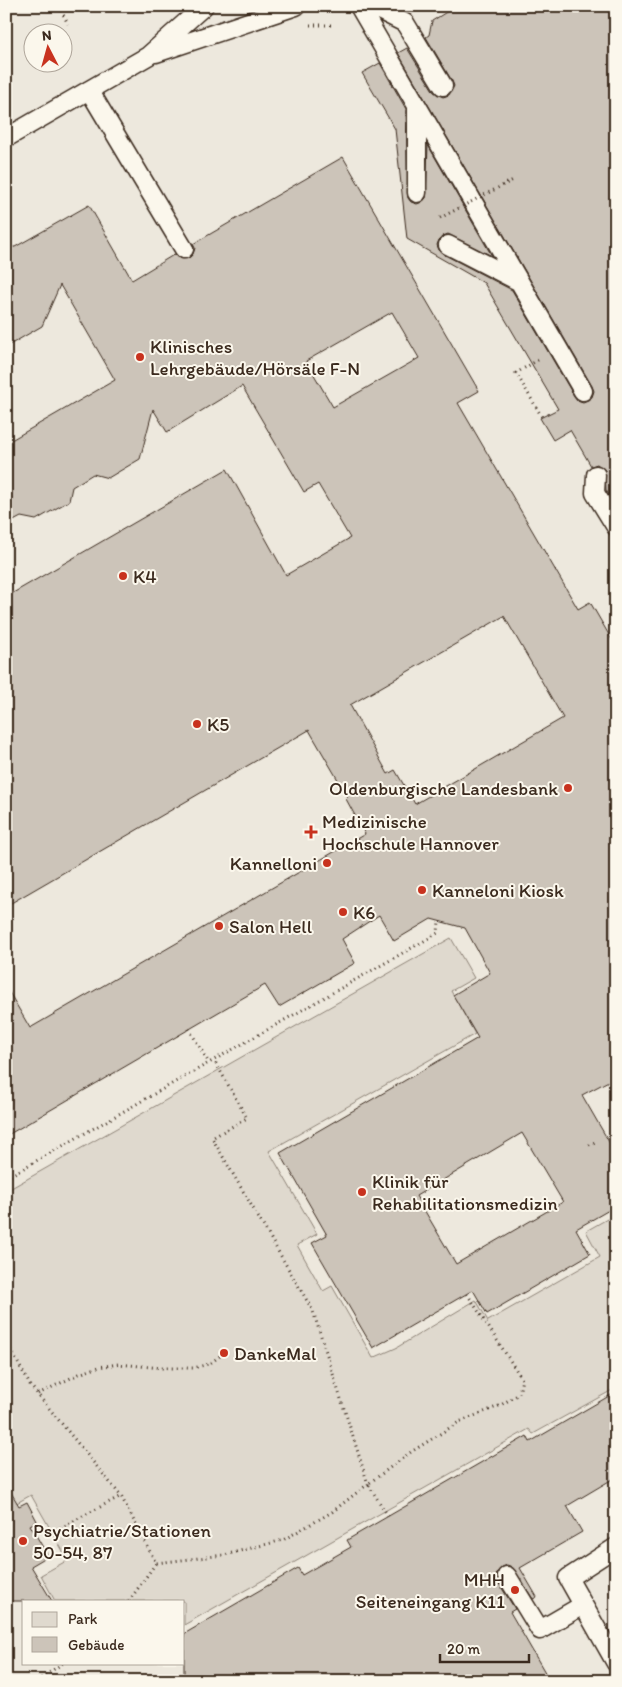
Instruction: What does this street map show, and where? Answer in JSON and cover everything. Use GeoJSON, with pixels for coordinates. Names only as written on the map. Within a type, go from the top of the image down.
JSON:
{"type":"FeatureCollection","features":[{"type":"Feature","properties":{"kind":"lane"},"geometry":{"type":"LineString","coordinates":[[148,56],[204,6]]}},
{"type":"Feature","properties":{"kind":"lane"},"geometry":{"type":"LineString","coordinates":[[6,138],[148,56],[296,6]]}},
{"type":"Feature","properties":{"kind":"lane"},"geometry":{"type":"LineString","coordinates":[[359,6],[583,391]]}},
{"type":"Feature","properties":{"kind":"lane"},"geometry":{"type":"LineString","coordinates":[[371,6],[406,23],[443,86]]}},
{"type":"Feature","properties":{"kind":"lane"},"geometry":{"type":"LineString","coordinates":[[89,90],[184,249]]}},
{"type":"Feature","properties":{"kind":"lane"},"geometry":{"type":"LineString","coordinates":[[417,106],[417,193]]}},
{"type":"Feature","properties":{"kind":"lane"},"geometry":{"type":"LineString","coordinates":[[448,245],[519,281]]}},
{"type":"Feature","properties":{"kind":"lane"},"geometry":{"type":"LineString","coordinates":[[596,475],[595,493],[616,527]]}},
{"type":"Feature","properties":{"kind":"lane"},"geometry":{"type":"LineString","coordinates":[[614,1656],[568,1578],[616,1547]]}},
{"type":"Feature","properties":{"kind":"lane"},"geometry":{"type":"LineString","coordinates":[[507,1576],[540,1630],[583,1605]]}},
{"type":"Feature","properties":{"kind":"path"},"geometry":{"type":"LineString","coordinates":[[59,6],[67,22]]}},
{"type":"Feature","properties":{"kind":"path"},"geometry":{"type":"LineString","coordinates":[[303,24],[334,26]]}},
{"type":"Feature","properties":{"kind":"path"},"geometry":{"type":"LineString","coordinates":[[440,218],[513,180]]}},
{"type":"Feature","properties":{"kind":"path"},"geometry":{"type":"LineString","coordinates":[[516,373],[542,417]]}},
{"type":"Feature","properties":{"kind":"path"},"geometry":{"type":"LineString","coordinates":[[6,1178],[438,933],[439,921]]}},
{"type":"Feature","properties":{"kind":"path"},"geometry":{"type":"LineString","coordinates":[[189,1029],[209,1063]]}},
{"type":"Feature","properties":{"kind":"path"},"geometry":{"type":"LineString","coordinates":[[214,1060],[247,1118],[212,1138],[313,1311],[368,1484],[388,1516]]}},
{"type":"Feature","properties":{"kind":"path"},"geometry":{"type":"LineString","coordinates":[[589,1145],[597,1141]]}},
{"type":"Feature","properties":{"kind":"path"},"geometry":{"type":"LineString","coordinates":[[131,1600],[156,1563],[224,1555],[283,1540],[332,1512],[411,1452],[459,1422],[499,1406],[519,1394],[522,1379],[466,1292]]}},
{"type":"Feature","properties":{"kind":"path"},"geometry":{"type":"LineString","coordinates":[[6,1341],[30,1385],[121,1496],[156,1563]]}},
{"type":"Feature","properties":{"kind":"path"},"geometry":{"type":"LineString","coordinates":[[38,1394],[98,1367],[118,1364],[162,1368],[193,1368],[209,1364],[224,1353]]}},
{"type":"Feature","properties":{"kind":"path"},"geometry":{"type":"LineString","coordinates":[[60,1528],[121,1496]]}},
{"type":"Feature","properties":{"kind":"path"},"geometry":{"type":"LineString","coordinates":[[37,1681],[62,1664]]}},
{"type":"Feature","properties":{"kind":"shaded area","name":"Medizinische Hochschule Hannover"},"geometry":{"type":"Polygon","coordinates":[[[6,6],[616,6],[616,1681],[6,1681],[6,6]]]}},
{"type":"Feature","properties":{"kind":"green space"},"geometry":{"type":"Polygon","coordinates":[[[451,938],[474,978],[451,991],[475,1034],[269,1151],[317,1234],[297,1245],[323,1291],[332,1286],[373,1358],[396,1348],[476,1300],[488,1321],[600,1257],[586,1231],[616,1214],[616,1388],[533,1434],[529,1429],[185,1624],[185,1600],[54,1600],[41,1575],[68,1560],[31,1495],[6,1509],[6,1191],[451,938]]]}},
{"type":"Feature","properties":{"kind":"building"},"geometry":{"type":"Polygon","coordinates":[[[456,6],[616,6],[616,506],[606,490],[605,470],[597,464],[591,466],[570,430],[553,440],[540,418],[558,409],[484,283],[407,239],[395,129],[362,73],[380,63],[406,109],[408,198],[411,202],[417,204],[426,198],[428,145],[492,256],[448,234],[439,240],[437,245],[439,250],[443,254],[512,290],[574,396],[577,400],[583,402],[592,397],[594,391],[592,386],[398,53],[407,48],[434,92],[443,97],[449,95],[454,86],[426,37],[429,35],[432,21],[456,6]]]}},
{"type":"Feature","properties":{"kind":"building"},"geometry":{"type":"Polygon","coordinates":[[[343,157],[479,391],[458,403],[578,609],[590,602],[616,647],[616,1077],[582,1095],[616,1154],[616,1206],[576,1229],[590,1254],[487,1314],[473,1290],[373,1348],[312,1243],[327,1235],[280,1153],[478,1038],[453,995],[490,973],[465,928],[431,919],[394,941],[379,915],[342,939],[355,963],[279,1007],[265,985],[6,1136],[6,987],[30,1028],[365,834],[346,799],[348,797],[309,730],[6,906],[6,597],[227,469],[286,575],[350,538],[318,484],[304,492],[242,386],[167,432],[153,409],[140,459],[108,478],[93,474],[72,487],[69,501],[36,520],[21,517],[6,525],[6,443],[115,380],[60,285],[42,326],[6,347],[6,247],[15,247],[89,205],[132,280],[175,254],[179,258],[189,258],[195,248],[193,244],[343,157]],[[392,312],[306,361],[333,407],[419,358],[392,312]],[[504,616],[350,705],[388,774],[395,770],[415,804],[563,718],[504,616]],[[522,1133],[416,1196],[456,1264],[563,1202],[522,1133]]]}},
{"type":"Feature","properties":{"kind":"building"},"geometry":{"type":"Polygon","coordinates":[[[616,1392],[616,1477],[567,1506],[582,1532],[520,1568],[537,1597],[533,1599],[512,1567],[507,1565],[502,1567],[496,1576],[515,1609],[510,1612],[550,1681],[184,1681],[185,1633],[298,1568],[302,1575],[351,1547],[347,1540],[527,1436],[530,1442],[616,1392]]]}},
{"type":"Feature","properties":{"kind":"building","name":"Psychiatrie/Stationen 50-54, 87"},"geometry":{"type":"Polygon","coordinates":[[[6,1484],[19,1506],[27,1502],[37,1521],[30,1525],[48,1556],[31,1566],[51,1600],[6,1601],[6,1484]]]}},
{"type":"Feature","properties":{"kind":"place","name":"Klinisches Lehrgebäude/Hörsäle F-N"},"geometry":{"type":"Point","coordinates":[140,357]}},
{"type":"Feature","properties":{"kind":"place","name":"K4"},"geometry":{"type":"Point","coordinates":[123,576]}},
{"type":"Feature","properties":{"kind":"place","name":"K5"},"geometry":{"type":"Point","coordinates":[197,724]}},
{"type":"Feature","properties":{"kind":"place","name":"Oldenburgische Landesbank"},"geometry":{"type":"Point","coordinates":[568,788]}},
{"type":"Feature","properties":{"kind":"place","name":"Medizinische Hochschule Hannover"},"geometry":{"type":"Point","coordinates":[311,832]}},
{"type":"Feature","properties":{"kind":"place","name":"Kannelloni"},"geometry":{"type":"Point","coordinates":[327,863]}},
{"type":"Feature","properties":{"kind":"place","name":"Kanneloni Kiosk"},"geometry":{"type":"Point","coordinates":[422,890]}},
{"type":"Feature","properties":{"kind":"place","name":"K6"},"geometry":{"type":"Point","coordinates":[343,912]}},
{"type":"Feature","properties":{"kind":"place","name":"Salon Hell"},"geometry":{"type":"Point","coordinates":[219,926]}},
{"type":"Feature","properties":{"kind":"place","name":"Klinik für Rehabilitationsmedizin"},"geometry":{"type":"Point","coordinates":[362,1192]}},
{"type":"Feature","properties":{"kind":"place","name":"DankeMal"},"geometry":{"type":"Point","coordinates":[224,1353]}},
{"type":"Feature","properties":{"kind":"place","name":"Psychiatrie/Stationen 50-54, 87"},"geometry":{"type":"Point","coordinates":[23,1541]}},
{"type":"Feature","properties":{"kind":"place","name":"MHH Seiteneingang K11"},"geometry":{"type":"Point","coordinates":[515,1590]}}]}
